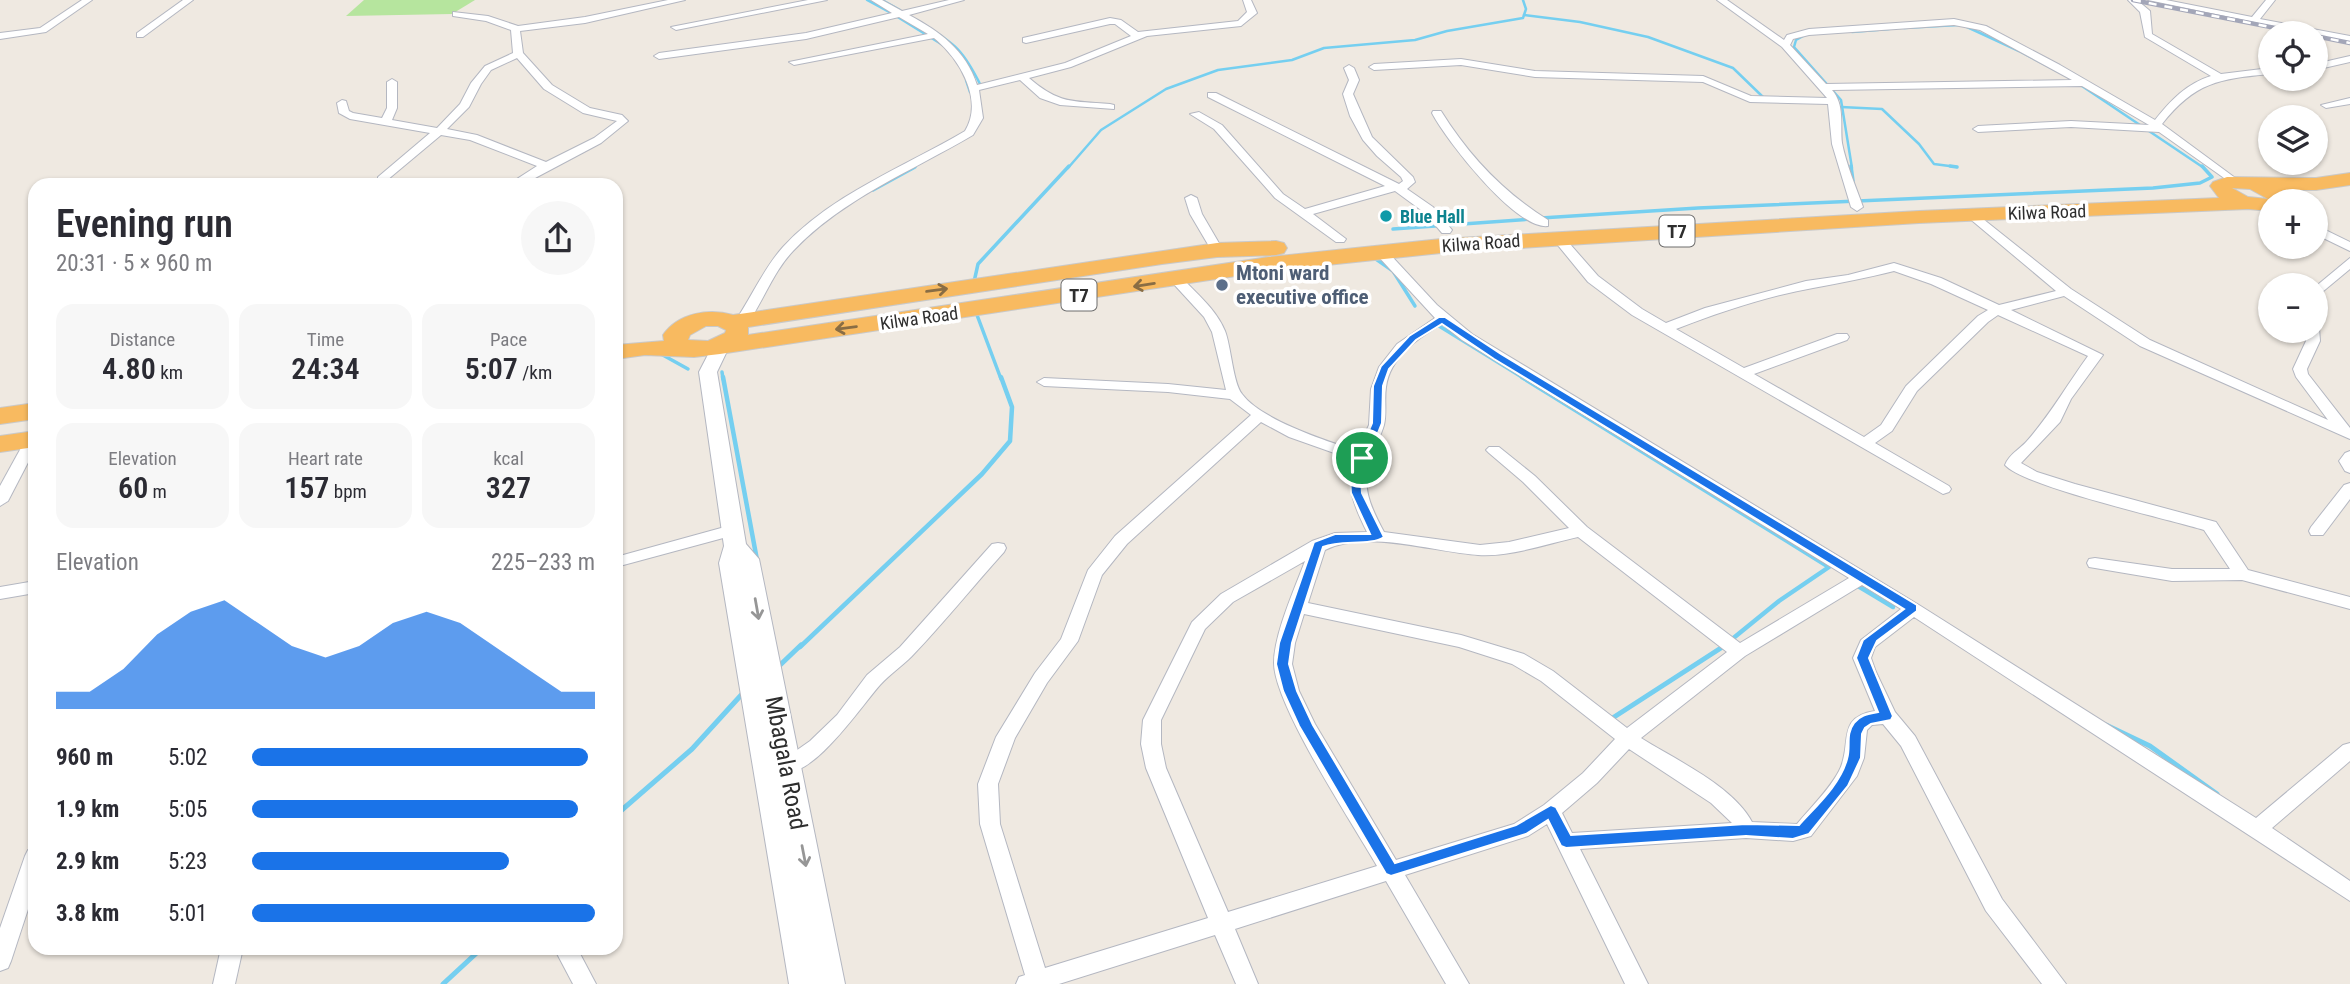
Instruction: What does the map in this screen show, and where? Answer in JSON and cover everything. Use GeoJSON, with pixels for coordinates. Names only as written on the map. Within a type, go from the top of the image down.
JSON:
{"type":"FeatureCollection","features":[{"type":"Feature","properties":{"kind":"highway","name":"Kilwa Road"},"geometry":{"type":"LineString","coordinates":[[742,317],[1217,250],[1274,248],[1340,239],[1447,230],[1551,231],[1973,215],[2255,196],[2293,185],[2350,179]]}},
{"type":"Feature","properties":{"kind":"highway","name":"Kilwa Road"},"geometry":{"type":"LineString","coordinates":[[720,347],[1269,264],[1551,231],[1857,207],[2185,191],[2255,196]]}},
{"type":"Feature","properties":{"kind":"highway"},"geometry":{"type":"LineString","coordinates":[[2328,200],[2350,199]]}},
{"type":"Feature","properties":{"kind":"highway","name":"T7"},"geometry":{"type":"LineString","coordinates":[[623,335],[653,332],[700,321],[742,317]]}},
{"type":"Feature","properties":{"kind":"highway"},"geometry":{"type":"LineString","coordinates":[[720,347],[738,333],[742,317]]}},
{"type":"Feature","properties":{"kind":"highway"},"geometry":{"type":"LineString","coordinates":[[682,348],[676,342],[675,335],[700,321]]}},
{"type":"Feature","properties":{"kind":"highway","name":"T7"},"geometry":{"type":"LineString","coordinates":[[623,351],[646,348],[707,351],[720,347]]}},
{"type":"Feature","properties":{"kind":"highway"},"geometry":{"type":"LineString","coordinates":[[0,416],[28,412]]}},
{"type":"Feature","properties":{"kind":"highway"},"geometry":{"type":"LineString","coordinates":[[0,444],[28,441]]}},
{"type":"Feature","properties":{"kind":"street"},"geometry":{"type":"LineString","coordinates":[[0,36],[43,30],[88,0]]}},
{"type":"Feature","properties":{"kind":"street"},"geometry":{"type":"LineString","coordinates":[[140,35],[189,0]]}},
{"type":"Feature","properties":{"kind":"street"},"geometry":{"type":"LineString","coordinates":[[456,14],[488,19],[516,29],[585,20],[681,0]]}},
{"type":"Feature","properties":{"kind":"street"},"geometry":{"type":"LineString","coordinates":[[676,27],[822,0]]}},
{"type":"Feature","properties":{"kind":"street"},"geometry":{"type":"LineString","coordinates":[[742,317],[787,249],[823,218],[969,133],[978,118],[975,88],[960,56],[936,35],[875,0]]}},
{"type":"Feature","properties":{"kind":"street"},"geometry":{"type":"LineString","coordinates":[[659,56],[806,36],[960,0]]}},
{"type":"Feature","properties":{"kind":"street"},"geometry":{"type":"LineString","coordinates":[[975,88],[1080,61],[1137,36],[1171,29],[1241,23],[1252,13],[1247,0]]}},
{"type":"Feature","properties":{"kind":"street"},"geometry":{"type":"LineString","coordinates":[[1721,0],[1785,45],[1833,101],[1837,144],[1857,207]]}},
{"type":"Feature","properties":{"kind":"street"},"geometry":{"type":"LineString","coordinates":[[2132,0],[2147,13],[2144,13],[2148,35],[2219,77]]}},
{"type":"Feature","properties":{"kind":"street"},"geometry":{"type":"LineString","coordinates":[[2152,0],[2350,39]]}},
{"type":"Feature","properties":{"kind":"street"},"geometry":{"type":"LineString","coordinates":[[2254,20],[2271,0]]}},
{"type":"Feature","properties":{"kind":"street"},"geometry":{"type":"LineString","coordinates":[[1026,40],[1110,21],[1118,22],[1137,36]]}},
{"type":"Feature","properties":{"kind":"street"},"geometry":{"type":"LineString","coordinates":[[1785,45],[1790,37],[1809,32],[1961,23],[1975,25],[2013,43],[2159,127],[2255,196]]}},
{"type":"Feature","properties":{"kind":"street"},"geometry":{"type":"LineString","coordinates":[[516,29],[518,54],[533,74],[562,98],[587,111],[618,117],[623,121],[580,151],[544,165],[524,178]]}},
{"type":"Feature","properties":{"kind":"street"},"geometry":{"type":"LineString","coordinates":[[794,62],[936,35]]}},
{"type":"Feature","properties":{"kind":"street"},"geometry":{"type":"LineString","coordinates":[[382,178],[440,133],[465,105],[476,83],[488,68],[518,54]]}},
{"type":"Feature","properties":{"kind":"street"},"geometry":{"type":"LineString","coordinates":[[2328,64],[2350,59]]}},
{"type":"Feature","properties":{"kind":"street"},"geometry":{"type":"LineString","coordinates":[[1374,66],[1461,62],[1535,74],[1703,79],[1721,84],[1743,97],[1833,101]]}},
{"type":"Feature","properties":{"kind":"street"},"geometry":{"type":"LineString","coordinates":[[1304,214],[1406,186],[1409,178],[1378,152],[1362,130],[1348,94],[1354,80],[1349,68]]}},
{"type":"Feature","properties":{"kind":"street"},"geometry":{"type":"LineString","coordinates":[[2159,127],[2191,87],[2219,77],[2258,72]]}},
{"type":"Feature","properties":{"kind":"street"},"geometry":{"type":"LineString","coordinates":[[1023,77],[1044,96],[1064,103],[1110,107]]}},
{"type":"Feature","properties":{"kind":"street"},"geometry":{"type":"LineString","coordinates":[[385,123],[391,114],[392,82]]}},
{"type":"Feature","properties":{"kind":"street"},"geometry":{"type":"LineString","coordinates":[[1824,88],[2083,83]]}},
{"type":"Feature","properties":{"kind":"street"},"geometry":{"type":"LineString","coordinates":[[1212,95],[1216,113],[1226,135],[1272,189],[1340,239]]}},
{"type":"Feature","properties":{"kind":"street"},"geometry":{"type":"LineString","coordinates":[[2326,105],[2350,101]]}},
{"type":"Feature","properties":{"kind":"street"},"geometry":{"type":"LineString","coordinates":[[342,103],[344,113],[350,116],[473,137],[544,165]]}},
{"type":"Feature","properties":{"kind":"street"},"geometry":{"type":"LineString","coordinates":[[1216,113],[1398,188],[1429,210],[1447,230]]}},
{"type":"Feature","properties":{"kind":"street"},"geometry":{"type":"LineString","coordinates":[[1437,113],[1446,132],[1471,160],[1517,204],[1551,231],[1609,294],[1664,329],[1943,489]]}},
{"type":"Feature","properties":{"kind":"street"},"geometry":{"type":"LineString","coordinates":[[1978,129],[2071,124],[2159,127]]}},
{"type":"Feature","properties":{"kind":"street"},"geometry":{"type":"LineString","coordinates":[[1191,198],[1196,215],[1217,250]]}},
{"type":"Feature","properties":{"kind":"street"},"geometry":{"type":"LineString","coordinates":[[1973,215],[2066,292],[2146,343],[2350,435]]}},
{"type":"Feature","properties":{"kind":"street"},"geometry":{"type":"LineString","coordinates":[[2328,236],[2350,247]]}},
{"type":"Feature","properties":{"kind":"street"},"geometry":{"type":"LineString","coordinates":[[1381,252],[1416,294],[1442,319],[1497,356],[1913,608],[2257,829],[2350,892]]}},
{"type":"Feature","properties":{"kind":"street"},"geometry":{"type":"LineString","coordinates":[[2328,282],[2350,262]]}},
{"type":"Feature","properties":{"kind":"street"},"geometry":{"type":"LineString","coordinates":[[1664,329],[1723,308],[1811,284],[1858,277],[1890,267],[1936,281],[2096,355],[2064,400],[2055,419],[2012,465],[2032,475],[2070,487],[2210,526],[2242,574]]}},
{"type":"Feature","properties":{"kind":"street"},"geometry":{"type":"LineString","coordinates":[[1176,280],[1210,315],[1219,332],[1234,395]]}},
{"type":"Feature","properties":{"kind":"street"},"geometry":{"type":"LineString","coordinates":[[1866,443],[1887,428],[1911,389],[1968,332],[1997,310],[2066,292]]}},
{"type":"Feature","properties":{"kind":"street"},"geometry":{"type":"LineString","coordinates":[[1378,537],[1357,493],[1356,475],[1377,423],[1378,386],[1384,369],[1412,338],[1442,319]]}},
{"type":"Feature","properties":{"kind":"street"},"geometry":{"type":"LineString","coordinates":[[1743,373],[1842,337]]}},
{"type":"Feature","properties":{"kind":"street"},"geometry":{"type":"LineString","coordinates":[[2313,343],[2300,369],[2301,374],[2334,420],[2350,435]]}},
{"type":"Feature","properties":{"kind":"street"},"geometry":{"type":"LineString","coordinates":[[682,348],[708,372],[720,347]]}},
{"type":"Feature","properties":{"kind":"street","name":"Mbagala Road"},"geometry":{"type":"LineString","coordinates":[[708,372],[734,538],[730,563],[804,984]]}},
{"type":"Feature","properties":{"kind":"street"},"geometry":{"type":"LineString","coordinates":[[1044,382],[1168,388],[1234,395],[1294,434],[1362,458]]}},
{"type":"Feature","properties":{"kind":"street"},"geometry":{"type":"LineString","coordinates":[[1261,415],[1121,540],[1094,574],[1069,641],[1041,678],[1006,737],[988,784],[989,824],[1035,983],[1521,830],[1551,811],[1590,778],[1627,738],[1738,652],[1861,578]]}},
{"type":"Feature","properties":{"kind":"street"},"geometry":{"type":"LineString","coordinates":[[0,501],[28,449]]}},
{"type":"Feature","properties":{"kind":"street"},"geometry":{"type":"LineString","coordinates":[[1494,450],[1529,479],[1581,531],[1738,652]]}},
{"type":"Feature","properties":{"kind":"street"},"geometry":{"type":"LineString","coordinates":[[2350,456],[2347,461],[2350,468]]}},
{"type":"Feature","properties":{"kind":"street"},"geometry":{"type":"LineString","coordinates":[[2317,531],[2350,488]]}},
{"type":"Feature","properties":{"kind":"street"},"geometry":{"type":"LineString","coordinates":[[1247,984],[1156,768],[1152,744],[1152,720],[1198,626],[1217,606],[1271,571],[1335,538],[1378,537],[1480,550],[1509,547],[1581,531]]}},
{"type":"Feature","properties":{"kind":"street"},"geometry":{"type":"LineString","coordinates":[[623,561],[734,538]]}},
{"type":"Feature","properties":{"kind":"street","name":"Mbagala Road"},"geometry":{"type":"LineString","coordinates":[[734,538],[748,559],[830,984]]}},
{"type":"Feature","properties":{"kind":"street"},"geometry":{"type":"LineString","coordinates":[[1318,545],[1286,643],[1283,664],[1290,691],[1306,726],[1458,984]]}},
{"type":"Feature","properties":{"kind":"street"},"geometry":{"type":"LineString","coordinates":[[787,767],[817,746],[844,720],[874,680],[906,651],[998,548]]}},
{"type":"Feature","properties":{"kind":"street"},"geometry":{"type":"LineString","coordinates":[[2095,563],[2172,575],[2242,574],[2350,603]]}},
{"type":"Feature","properties":{"kind":"street"},"geometry":{"type":"LineString","coordinates":[[0,593],[28,588]]}},
{"type":"Feature","properties":{"kind":"street"},"geometry":{"type":"LineString","coordinates":[[1299,607],[1461,641],[1518,659],[1547,676],[1627,738],[1718,796],[1738,815],[1746,830]]}},
{"type":"Feature","properties":{"kind":"street"},"geometry":{"type":"LineString","coordinates":[[1913,608],[1872,638],[1867,643],[1862,658],[1886,716],[1908,741],[1994,905],[2055,984]]}},
{"type":"Feature","properties":{"kind":"street"},"geometry":{"type":"LineString","coordinates":[[1566,842],[1746,830],[1793,833],[1804,830],[1847,776],[1854,758],[1855,733],[1860,725],[1867,719],[1886,716]]}},
{"type":"Feature","properties":{"kind":"street"},"geometry":{"type":"LineString","coordinates":[[2257,829],[2350,750]]}},
{"type":"Feature","properties":{"kind":"street"},"geometry":{"type":"LineString","coordinates":[[1551,811],[1637,984]]}},
{"type":"Feature","properties":{"kind":"street"},"geometry":{"type":"LineString","coordinates":[[0,961],[7,923],[28,873]]}},
{"type":"Feature","properties":{"kind":"street"},"geometry":{"type":"LineString","coordinates":[[224,984],[230,955]]}},
{"type":"Feature","properties":{"kind":"street"},"geometry":{"type":"LineString","coordinates":[[569,955],[584,984]]}},
{"type":"Feature","properties":{"kind":"green space"},"geometry":{"type":"Polygon","coordinates":[[[364,0],[475,0],[452,14],[346,16],[364,0]]]}},
{"type":"Feature","properties":{"kind":"waterway"},"geometry":{"type":"LineString","coordinates":[[867,0],[891,13]]}},
{"type":"Feature","properties":{"kind":"waterway"},"geometry":{"type":"LineString","coordinates":[[882,0],[900,10]]}},
{"type":"Feature","properties":{"kind":"waterway"},"geometry":{"type":"LineString","coordinates":[[1523,0],[1526,9],[1524,15]]}},
{"type":"Feature","properties":{"kind":"waterway"},"geometry":{"type":"LineString","coordinates":[[1068,168],[1101,130],[1166,89],[1218,70],[1292,60],[1324,48],[1415,40],[1447,31],[1523,18],[1524,15]]}},
{"type":"Feature","properties":{"kind":"waterway"},"geometry":{"type":"LineString","coordinates":[[1524,15],[1580,22],[1648,37],[1733,68],[1763,97]]}},
{"type":"Feature","properties":{"kind":"waterway"},"geometry":{"type":"LineString","coordinates":[[896,16],[946,47]]}},
{"type":"Feature","properties":{"kind":"waterway"},"geometry":{"type":"LineString","coordinates":[[917,20],[962,54],[981,86]]}},
{"type":"Feature","properties":{"kind":"waterway"},"geometry":{"type":"LineString","coordinates":[[1904,28],[1958,25]]}},
{"type":"Feature","properties":{"kind":"waterway"},"geometry":{"type":"LineString","coordinates":[[1967,27],[2070,78],[2204,168]]}},
{"type":"Feature","properties":{"kind":"waterway"},"geometry":{"type":"LineString","coordinates":[[1852,32],[1889,29]]}},
{"type":"Feature","properties":{"kind":"waterway"},"geometry":{"type":"LineString","coordinates":[[1805,35],[1796,40],[1794,47],[1841,100],[1842,107]]}},
{"type":"Feature","properties":{"kind":"waterway"},"geometry":{"type":"LineString","coordinates":[[966,80],[970,92]]}},
{"type":"Feature","properties":{"kind":"waterway"},"geometry":{"type":"LineString","coordinates":[[1842,107],[1882,109],[1919,144],[1934,164],[1957,167],[1950,166]]}},
{"type":"Feature","properties":{"kind":"waterway"},"geometry":{"type":"LineString","coordinates":[[1842,107],[1852,168]]}},
{"type":"Feature","properties":{"kind":"waterway"},"geometry":{"type":"LineString","coordinates":[[974,282],[978,264],[1069,166]]}},
{"type":"Feature","properties":{"kind":"waterway"},"geometry":{"type":"LineString","coordinates":[[1851,166],[1853,181]]}},
{"type":"Feature","properties":{"kind":"waterway"},"geometry":{"type":"LineString","coordinates":[[873,190],[915,167]]}},
{"type":"Feature","properties":{"kind":"waterway"},"geometry":{"type":"LineString","coordinates":[[1541,218],[1698,208],[2153,188],[2200,183],[2212,177],[2204,168]]}},
{"type":"Feature","properties":{"kind":"waterway"},"geometry":{"type":"LineString","coordinates":[[1393,229],[1532,219]]}},
{"type":"Feature","properties":{"kind":"waterway"},"geometry":{"type":"LineString","coordinates":[[1373,257],[1393,271],[1415,306]]}},
{"type":"Feature","properties":{"kind":"waterway"},"geometry":{"type":"LineString","coordinates":[[977,315],[1001,379]]}},
{"type":"Feature","properties":{"kind":"waterway"},"geometry":{"type":"LineString","coordinates":[[1439,326],[1525,379]]}},
{"type":"Feature","properties":{"kind":"waterway"},"geometry":{"type":"LineString","coordinates":[[661,354],[688,369]]}},
{"type":"Feature","properties":{"kind":"waterway"},"geometry":{"type":"LineString","coordinates":[[722,372],[723,379]]}},
{"type":"Feature","properties":{"kind":"waterway"},"geometry":{"type":"LineString","coordinates":[[723,377],[757,560]]}},
{"type":"Feature","properties":{"kind":"waterway"},"geometry":{"type":"LineString","coordinates":[[800,647],[982,474],[1010,441],[1012,407],[1001,377]]}},
{"type":"Feature","properties":{"kind":"waterway"},"geometry":{"type":"LineString","coordinates":[[1522,377],[1829,567],[1779,601],[1731,640]]}},
{"type":"Feature","properties":{"kind":"waterway"},"geometry":{"type":"LineString","coordinates":[[1858,586],[1893,607]]}},
{"type":"Feature","properties":{"kind":"waterway"},"geometry":{"type":"LineString","coordinates":[[778,667],[801,645]]}},
{"type":"Feature","properties":{"kind":"waterway"},"geometry":{"type":"LineString","coordinates":[[1611,719],[1724,646]]}},
{"type":"Feature","properties":{"kind":"waterway"},"geometry":{"type":"LineString","coordinates":[[623,809],[692,749],[743,693]]}},
{"type":"Feature","properties":{"kind":"waterway"},"geometry":{"type":"LineString","coordinates":[[2106,725],[2150,746],[2217,794]]}},
{"type":"Feature","properties":{"kind":"waterway"},"geometry":{"type":"LineString","coordinates":[[443,984],[474,955]]}},
{"type":"Feature","properties":{"kind":"railway"},"geometry":{"type":"LineString","coordinates":[[2133,0],[2258,25]]}},
{"type":"Feature","properties":{"kind":"railway"},"geometry":{"type":"LineString","coordinates":[[2328,39],[2350,43]]}},
{"type":"Feature","properties":{"kind":"place","name":"Blue Hall"},"geometry":{"type":"Point","coordinates":[1386,216]}},
{"type":"Feature","properties":{"kind":"place","name":"Mtoni ward executive office"},"geometry":{"type":"Point","coordinates":[1222,285]}},
{"type":"Feature","properties":{"kind":"route"},"geometry":{"type":"LineString","coordinates":[[1442,319],[1497,356],[1913,608],[1872,638],[1867,643],[1862,658],[1886,716],[1867,719],[1860,725],[1855,733],[1854,758],[1847,776],[1804,830],[1793,833],[1746,830],[1566,842],[1551,811],[1521,830],[1391,870],[1306,726],[1290,691],[1283,664],[1286,643],[1318,545],[1335,538],[1378,537],[1357,493],[1356,475],[1362,458],[1377,423],[1378,386],[1384,369],[1412,338],[1442,319]]}}]}
